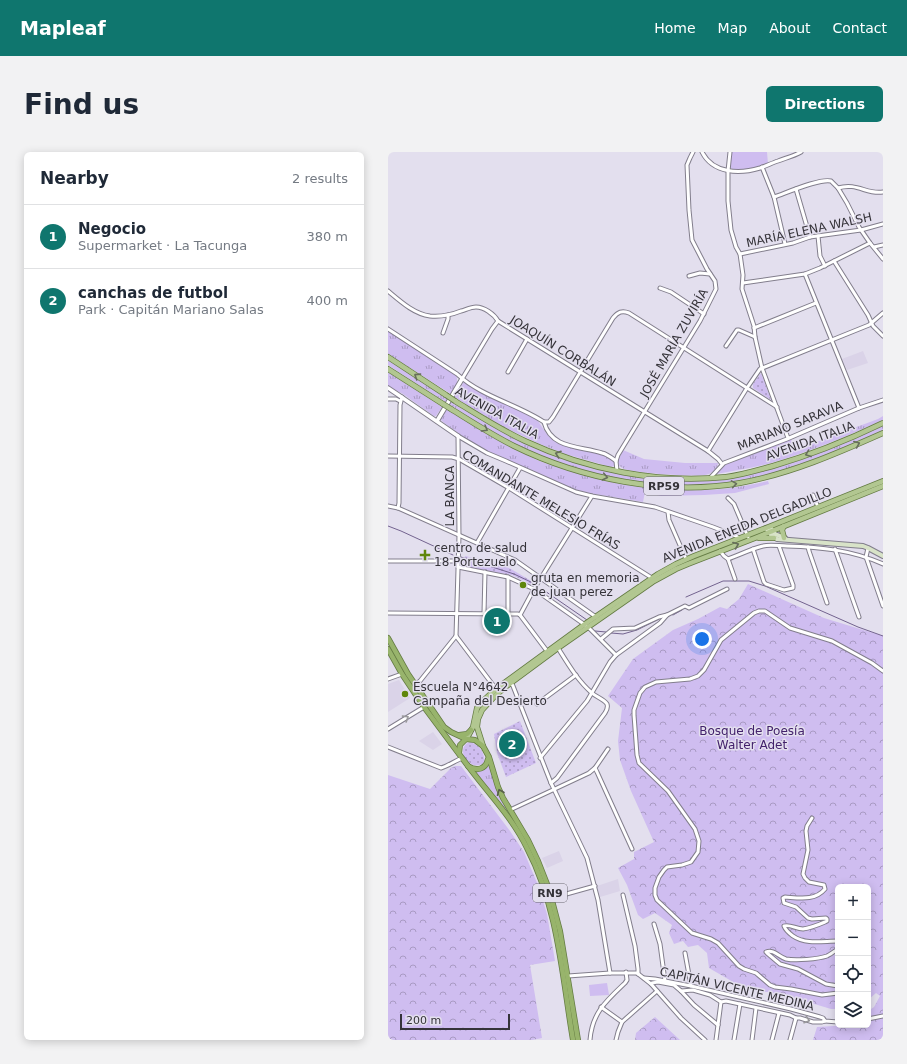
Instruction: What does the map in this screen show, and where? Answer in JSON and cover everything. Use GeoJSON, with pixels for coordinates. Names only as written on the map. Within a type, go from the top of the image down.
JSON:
{"type":"FeatureCollection","features":[{"type":"Feature","properties":{"kind":"highway"},"geometry":{"type":"LineString","coordinates":[[388,638],[408,674],[440,723],[448,731],[466,739],[474,740],[483,746]]}},
{"type":"Feature","properties":{"kind":"highway","name":"RN9"},"geometry":{"type":"LineString","coordinates":[[388,649],[402,674],[424,707],[514,826],[526,846],[540,875],[553,919],[573,1040]]}},
{"type":"Feature","properties":{"kind":"highway"},"geometry":{"type":"LineString","coordinates":[[458,735],[467,734],[471,730]]}},
{"type":"Feature","properties":{"kind":"highway"},"geometry":{"type":"LineString","coordinates":[[461,756],[460,745],[466,739]]}},
{"type":"Feature","properties":{"kind":"highway","name":"RN9"},"geometry":{"type":"LineString","coordinates":[[483,746],[500,793],[528,840],[546,880],[552,898],[563,947],[578,1040]]}},
{"type":"Feature","properties":{"kind":"highway"},"geometry":{"type":"LineString","coordinates":[[468,766],[476,769],[482,768],[486,765],[488,757]]}},
{"type":"Feature","properties":{"kind":"main road","name":"AVENIDA ITALIA"},"geometry":{"type":"LineString","coordinates":[[388,357],[483,419],[526,442],[567,458],[616,471],[662,477],[710,478],[736,475],[781,464],[834,444],[883,423]]}},
{"type":"Feature","properties":{"kind":"main road","name":"AVENIDA ITALIA"},"geometry":{"type":"LineString","coordinates":[[388,369],[451,409],[513,445],[581,472],[658,486],[721,486],[766,477],[820,459],[883,433]]}},
{"type":"Feature","properties":{"kind":"main road","name":"AVENIDA ENEIDA DELGADILLO"},"geometry":{"type":"LineString","coordinates":[[653,580],[883,480]]}},
{"type":"Feature","properties":{"kind":"main road","name":"AVENIDA ENEIDA DELGADILLO"},"geometry":{"type":"LineString","coordinates":[[466,739],[473,727],[476,711],[479,705],[496,689],[510,681],[668,568],[686,559],[739,538],[755,538],[769,530],[784,526],[883,486]]}},
{"type":"Feature","properties":{"kind":"main road"},"geometry":{"type":"LineString","coordinates":[[784,526],[782,530],[786,539]]}},
{"type":"Feature","properties":{"kind":"main road"},"geometry":{"type":"LineString","coordinates":[[769,530],[786,539]]}},
{"type":"Feature","properties":{"kind":"main road"},"geometry":{"type":"LineString","coordinates":[[769,530],[774,538]]}},
{"type":"Feature","properties":{"kind":"main road"},"geometry":{"type":"LineString","coordinates":[[755,538],[774,538],[857,545],[883,555]]}},
{"type":"Feature","properties":{"kind":"main road","name":"AVENIDA ENEIDA DELGADILLO"},"geometry":{"type":"LineString","coordinates":[[548,653],[558,648],[587,625]]}},
{"type":"Feature","properties":{"kind":"main road","name":"AVENIDA ENEIDA DELGADILLO"},"geometry":{"type":"LineString","coordinates":[[483,746],[477,727],[480,714],[510,681]]}},
{"type":"Feature","properties":{"kind":"street","name":"JOSÉ MARÍA ZUVIRÍA"},"geometry":{"type":"LineString","coordinates":[[616,471],[616,460],[644,411],[704,314],[716,289],[716,283],[692,240],[687,165],[694,152]]}},
{"type":"Feature","properties":{"kind":"street"},"geometry":{"type":"LineString","coordinates":[[702,152],[710,163],[728,171],[735,172],[762,167],[792,154],[801,152]]}},
{"type":"Feature","properties":{"kind":"street"},"geometry":{"type":"LineString","coordinates":[[730,152],[728,171],[728,201],[731,230],[736,247],[740,254],[744,275],[742,289],[754,328],[762,368],[788,438]]}},
{"type":"Feature","properties":{"kind":"street"},"geometry":{"type":"LineString","coordinates":[[762,167],[774,197],[785,244]]}},
{"type":"Feature","properties":{"kind":"street"},"geometry":{"type":"LineString","coordinates":[[774,197],[808,185],[826,180],[831,181],[838,188],[861,230],[883,259]]}},
{"type":"Feature","properties":{"kind":"street"},"geometry":{"type":"LineString","coordinates":[[838,188],[854,186],[874,192],[883,192]]}},
{"type":"Feature","properties":{"kind":"street"},"geometry":{"type":"LineString","coordinates":[[796,190],[810,237]]}},
{"type":"Feature","properties":{"kind":"street","name":"MARÍA ELENA WALSH"},"geometry":{"type":"LineString","coordinates":[[740,254],[810,237],[861,230],[883,224]]}},
{"type":"Feature","properties":{"kind":"street"},"geometry":{"type":"LineString","coordinates":[[818,236],[820,256],[825,266]]}},
{"type":"Feature","properties":{"kind":"street"},"geometry":{"type":"LineString","coordinates":[[743,283],[805,274],[825,266],[870,243]]}},
{"type":"Feature","properties":{"kind":"street"},"geometry":{"type":"LineString","coordinates":[[874,247],[883,245]]}},
{"type":"Feature","properties":{"kind":"street"},"geometry":{"type":"LineString","coordinates":[[834,261],[872,323],[883,336]]}},
{"type":"Feature","properties":{"kind":"street"},"geometry":{"type":"LineString","coordinates":[[689,276],[700,273],[710,274]]}},
{"type":"Feature","properties":{"kind":"street"},"geometry":{"type":"LineString","coordinates":[[805,274],[859,408]]}},
{"type":"Feature","properties":{"kind":"street"},"geometry":{"type":"LineString","coordinates":[[660,288],[671,292],[704,314]]}},
{"type":"Feature","properties":{"kind":"street","name":"JOAQUÍN CORBALÁN"},"geometry":{"type":"LineString","coordinates":[[388,291],[418,312],[430,316],[448,315],[476,307],[483,309],[493,315],[498,321],[708,451],[718,458],[722,464]]}},
{"type":"Feature","properties":{"kind":"street"},"geometry":{"type":"LineString","coordinates":[[754,328],[816,303]]}},
{"type":"Feature","properties":{"kind":"street"},"geometry":{"type":"LineString","coordinates":[[388,329],[458,374],[462,379],[481,391],[533,415],[544,422],[549,422],[615,315],[625,311],[777,407]]}},
{"type":"Feature","properties":{"kind":"street"},"geometry":{"type":"LineString","coordinates":[[708,451],[759,370],[872,323],[883,313]]}},
{"type":"Feature","properties":{"kind":"street"},"geometry":{"type":"LineString","coordinates":[[443,333],[448,315]]}},
{"type":"Feature","properties":{"kind":"street"},"geometry":{"type":"LineString","coordinates":[[437,421],[498,321]]}},
{"type":"Feature","properties":{"kind":"street"},"geometry":{"type":"LineString","coordinates":[[726,346],[737,330],[755,337]]}},
{"type":"Feature","properties":{"kind":"street"},"geometry":{"type":"LineString","coordinates":[[508,372],[527,339]]}},
{"type":"Feature","properties":{"kind":"street"},"geometry":{"type":"LineString","coordinates":[[388,388],[458,436],[520,468],[569,489],[592,496],[655,507],[714,527],[739,538]]}},
{"type":"Feature","properties":{"kind":"street"},"geometry":{"type":"LineString","coordinates":[[398,508],[400,401],[402,397]]}},
{"type":"Feature","properties":{"kind":"street"},"geometry":{"type":"LineString","coordinates":[[388,399],[396,399],[400,401]]}},
{"type":"Feature","properties":{"kind":"street","name":"MARIANO SARAVIA"},"geometry":{"type":"LineString","coordinates":[[710,478],[722,464],[859,408],[883,400]]}},
{"type":"Feature","properties":{"kind":"street"},"geometry":{"type":"LineString","coordinates":[[544,422],[546,429],[552,437],[561,443],[586,450],[601,452],[616,460]]}},
{"type":"Feature","properties":{"kind":"street","name":"LA BANCA"},"geometry":{"type":"LineString","coordinates":[[456,636],[459,536],[458,436]]}},
{"type":"Feature","properties":{"kind":"street","name":"COMANDANTE MELESIO FRÍAS"},"geometry":{"type":"LineString","coordinates":[[388,456],[452,457],[459,459],[509,488],[653,580]]}},
{"type":"Feature","properties":{"kind":"street"},"geometry":{"type":"LineString","coordinates":[[477,543],[520,468]]}},
{"type":"Feature","properties":{"kind":"street"},"geometry":{"type":"LineString","coordinates":[[813,495],[818,507]]}},
{"type":"Feature","properties":{"kind":"street"},"geometry":{"type":"LineString","coordinates":[[520,614],[534,588],[592,496]]}},
{"type":"Feature","properties":{"kind":"street"},"geometry":{"type":"LineString","coordinates":[[728,498],[734,504],[749,538]]}},
{"type":"Feature","properties":{"kind":"street"},"geometry":{"type":"LineString","coordinates":[[388,506],[398,508],[515,560],[597,618]]}},
{"type":"Feature","properties":{"kind":"street"},"geometry":{"type":"LineString","coordinates":[[668,512],[669,520],[686,559]]}},
{"type":"Feature","properties":{"kind":"street"},"geometry":{"type":"LineString","coordinates":[[728,559],[764,546],[808,546],[835,549],[866,557],[883,564]]}},
{"type":"Feature","properties":{"kind":"street"},"geometry":{"type":"LineString","coordinates":[[753,550],[766,584],[784,590],[793,588],[779,546]]}},
{"type":"Feature","properties":{"kind":"street"},"geometry":{"type":"LineString","coordinates":[[808,546],[827,603]]}},
{"type":"Feature","properties":{"kind":"street"},"geometry":{"type":"LineString","coordinates":[[868,548],[866,557],[883,606]]}},
{"type":"Feature","properties":{"kind":"street"},"geometry":{"type":"LineString","coordinates":[[835,549],[859,617]]}},
{"type":"Feature","properties":{"kind":"street"},"geometry":{"type":"LineString","coordinates":[[720,551],[728,559],[736,579]]}},
{"type":"Feature","properties":{"kind":"street"},"geometry":{"type":"LineString","coordinates":[[388,561],[458,561]]}},
{"type":"Feature","properties":{"kind":"street"},"geometry":{"type":"LineString","coordinates":[[458,567],[508,577],[534,588],[587,625],[616,655]]}},
{"type":"Feature","properties":{"kind":"street"},"geometry":{"type":"LineString","coordinates":[[484,613],[485,572]]}},
{"type":"Feature","properties":{"kind":"street"},"geometry":{"type":"LineString","coordinates":[[508,577],[508,613]]}},
{"type":"Feature","properties":{"kind":"street"},"geometry":{"type":"LineString","coordinates":[[601,639],[614,629],[635,628],[685,606],[689,608],[727,589]]}},
{"type":"Feature","properties":{"kind":"street"},"geometry":{"type":"LineString","coordinates":[[835,993],[822,995],[770,985],[756,973],[739,966],[718,942],[692,933],[657,900],[655,888],[659,877],[668,867],[682,866],[691,862],[698,852],[699,841],[695,829],[668,791],[639,763],[635,735],[634,710],[640,692],[645,687],[656,682],[690,679],[700,674],[704,670],[721,640],[754,613],[759,611],[767,612],[794,630],[832,641],[872,663],[883,672]]}},
{"type":"Feature","properties":{"kind":"street"},"geometry":{"type":"LineString","coordinates":[[388,613],[520,614],[548,653]]}},
{"type":"Feature","properties":{"kind":"street"},"geometry":{"type":"LineString","coordinates":[[540,758],[588,701],[610,662],[616,655],[660,623],[667,615]]}},
{"type":"Feature","properties":{"kind":"street"},"geometry":{"type":"LineString","coordinates":[[415,685],[420,681],[456,636],[496,689]]}},
{"type":"Feature","properties":{"kind":"street"},"geometry":{"type":"LineString","coordinates":[[550,783],[556,778],[605,713],[607,708],[606,703],[592,693],[576,675],[558,648]]}},
{"type":"Feature","properties":{"kind":"street"},"geometry":{"type":"LineString","coordinates":[[388,679],[402,674]]}},
{"type":"Feature","properties":{"kind":"street"},"geometry":{"type":"LineString","coordinates":[[537,704],[576,675]]}},
{"type":"Feature","properties":{"kind":"street"},"geometry":{"type":"LineString","coordinates":[[510,681],[550,783],[584,850],[595,886],[610,973]]}},
{"type":"Feature","properties":{"kind":"street"},"geometry":{"type":"LineString","coordinates":[[388,729],[424,707]]}},
{"type":"Feature","properties":{"kind":"street"},"geometry":{"type":"LineString","coordinates":[[388,747],[441,768],[447,766],[461,756]]}},
{"type":"Feature","properties":{"kind":"street"},"geometry":{"type":"LineString","coordinates":[[510,810],[589,773],[595,768],[608,749]]}},
{"type":"Feature","properties":{"kind":"street"},"geometry":{"type":"LineString","coordinates":[[595,768],[632,849]]}},
{"type":"Feature","properties":{"kind":"street"},"geometry":{"type":"LineString","coordinates":[[812,818],[806,831],[808,847],[803,874],[809,882],[824,884],[825,889],[816,897],[786,897],[783,898],[783,900],[784,903],[796,907],[808,918],[826,918],[827,921],[804,929],[789,925],[784,926],[786,931],[807,942],[835,941]]}},
{"type":"Feature","properties":{"kind":"street"},"geometry":{"type":"LineString","coordinates":[[552,898],[595,886]]}},
{"type":"Feature","properties":{"kind":"street"},"geometry":{"type":"LineString","coordinates":[[623,895],[635,946],[638,974]]}},
{"type":"Feature","properties":{"kind":"street"},"geometry":{"type":"LineString","coordinates":[[654,924],[660,944],[665,981]]}},
{"type":"Feature","properties":{"kind":"street"},"geometry":{"type":"LineString","coordinates":[[835,951],[820,958],[796,960],[784,958],[772,951],[768,950],[766,952],[780,964],[798,969],[822,982],[835,985]]}},
{"type":"Feature","properties":{"kind":"street"},"geometry":{"type":"LineString","coordinates":[[685,953],[691,986]]}},
{"type":"Feature","properties":{"kind":"street"},"geometry":{"type":"LineString","coordinates":[[590,1040],[592,1025],[601,1007],[625,983],[627,980],[626,972]]}},
{"type":"Feature","properties":{"kind":"street"},"geometry":{"type":"LineString","coordinates":[[568,976],[634,972],[651,984],[681,1018],[705,1040]]}},
{"type":"Feature","properties":{"kind":"street","name":"CAPITÁN VICENTE MEDINA"},"geometry":{"type":"LineString","coordinates":[[644,978],[691,986],[791,1009],[823,1018],[825,1021]]}},
{"type":"Feature","properties":{"kind":"street","name":"CAPITÁN VICENTE MEDINA"},"geometry":{"type":"LineString","coordinates":[[651,984],[658,982],[674,986],[681,991],[693,990],[710,995],[721,1002],[726,1001],[815,1022],[835,1022]]}},
{"type":"Feature","properties":{"kind":"street"},"geometry":{"type":"LineString","coordinates":[[616,1040],[622,1022],[656,990]]}},
{"type":"Feature","properties":{"kind":"street"},"geometry":{"type":"LineString","coordinates":[[681,991],[694,1006],[718,1025]]}},
{"type":"Feature","properties":{"kind":"street"},"geometry":{"type":"LineString","coordinates":[[716,1040],[721,1002]]}},
{"type":"Feature","properties":{"kind":"street"},"geometry":{"type":"LineString","coordinates":[[734,1040],[740,1004]]}},
{"type":"Feature","properties":{"kind":"street"},"geometry":{"type":"LineString","coordinates":[[601,1007],[622,1022]]}},
{"type":"Feature","properties":{"kind":"street"},"geometry":{"type":"LineString","coordinates":[[752,1040],[756,1008]]}},
{"type":"Feature","properties":{"kind":"street"},"geometry":{"type":"LineString","coordinates":[[772,1040],[779,1013]]}},
{"type":"Feature","properties":{"kind":"street"},"geometry":{"type":"LineString","coordinates":[[871,1018],[883,1016]]}},
{"type":"Feature","properties":{"kind":"street"},"geometry":{"type":"LineString","coordinates":[[790,1040],[796,1018]]}},
{"type":"Feature","properties":{"kind":"shaded area"},"geometry":{"type":"Polygon","coordinates":[[[863,351],[868,363],[847,370],[842,359],[863,351]]]}},
{"type":"Feature","properties":{"kind":"shaded area"},"geometry":{"type":"Polygon","coordinates":[[[399,680],[410,698],[388,712],[388,684],[399,680]]]}},
{"type":"Feature","properties":{"kind":"shaded area"},"geometry":{"type":"Polygon","coordinates":[[[433,732],[442,744],[433,750],[419,741],[433,732]]]}},
{"type":"Feature","properties":{"kind":"shaded area"},"geometry":{"type":"Polygon","coordinates":[[[559,851],[563,861],[547,868],[542,858],[559,851]]]}},
{"type":"Feature","properties":{"kind":"shaded area"},"geometry":{"type":"Polygon","coordinates":[[[618,879],[620,891],[600,897],[597,886],[618,879]]]}},
{"type":"Feature","properties":{"kind":"green space"},"geometry":{"type":"Polygon","coordinates":[[[731,152],[767,152],[768,164],[748,169],[733,170],[730,164],[731,152]]]}},
{"type":"Feature","properties":{"kind":"green space"},"geometry":{"type":"Polygon","coordinates":[[[388,331],[455,374],[457,383],[451,394],[388,354],[388,331]]]}},
{"type":"Feature","properties":{"kind":"green space"},"geometry":{"type":"Polygon","coordinates":[[[388,360],[498,430],[553,456],[591,467],[691,480],[755,473],[782,466],[883,426],[883,431],[803,464],[752,479],[724,484],[694,485],[634,481],[603,475],[574,467],[546,458],[519,446],[480,424],[388,365],[388,360]]]}},
{"type":"Feature","properties":{"kind":"green space"},"geometry":{"type":"Polygon","coordinates":[[[388,372],[442,407],[436,416],[388,386],[388,372]]]}},
{"type":"Feature","properties":{"kind":"green space"},"geometry":{"type":"Polygon","coordinates":[[[761,373],[771,400],[753,388],[753,384],[761,373]]]}},
{"type":"Feature","properties":{"kind":"green space"},"geometry":{"type":"Polygon","coordinates":[[[464,382],[536,418],[546,433],[556,442],[601,454],[611,459],[615,463],[614,466],[611,467],[565,454],[503,427],[454,397],[464,382]]]}},
{"type":"Feature","properties":{"kind":"green space"},"geometry":{"type":"Polygon","coordinates":[[[447,409],[488,435],[536,460],[586,476],[619,484],[670,490],[708,490],[768,481],[769,484],[735,493],[704,495],[661,496],[645,492],[643,502],[589,493],[573,489],[487,451],[468,440],[441,420],[447,409]]]}},
{"type":"Feature","properties":{"kind":"green space"},"geometry":{"type":"Polygon","coordinates":[[[883,416],[883,420],[785,459],[764,465],[716,474],[725,465],[791,439],[795,450],[883,416]]]}},
{"type":"Feature","properties":{"kind":"green space"},"geometry":{"type":"Polygon","coordinates":[[[623,450],[644,459],[685,463],[718,463],[718,465],[711,473],[703,475],[630,471],[618,465],[618,460],[623,450]]]}},
{"type":"Feature","properties":{"kind":"green space"},"geometry":{"type":"Polygon","coordinates":[[[465,556],[500,564],[533,582],[531,584],[512,575],[464,567],[465,564],[461,564],[461,559],[464,560],[465,556]]]}},
{"type":"Feature","properties":{"kind":"green space","name":"Bosque de Poesía Walter Adet"},"geometry":{"type":"Polygon","coordinates":[[[748,584],[824,618],[883,636],[883,1040],[813,1040],[817,1027],[835,1026],[835,1028],[871,1028],[871,1009],[874,1007],[880,996],[876,993],[871,997],[871,884],[835,884],[835,1009],[831,1009],[788,996],[740,986],[709,968],[707,953],[698,945],[688,947],[683,941],[674,944],[669,933],[672,925],[655,913],[643,919],[638,915],[627,885],[618,868],[634,859],[634,852],[654,842],[631,791],[620,760],[618,741],[622,708],[608,696],[633,659],[673,630],[720,607],[727,609],[739,599],[748,584]]]}},
{"type":"Feature","properties":{"kind":"green space"},"geometry":{"type":"Polygon","coordinates":[[[520,721],[536,763],[506,777],[497,753],[494,734],[520,721]]]}},
{"type":"Feature","properties":{"kind":"green space"},"geometry":{"type":"Polygon","coordinates":[[[470,742],[479,747],[483,753],[484,763],[473,765],[465,758],[463,749],[465,745],[470,742]]]}},
{"type":"Feature","properties":{"kind":"green space"},"geometry":{"type":"Polygon","coordinates":[[[489,765],[495,784],[506,808],[530,845],[549,889],[560,932],[577,1040],[555,913],[550,896],[534,855],[517,825],[497,797],[475,771],[483,770],[489,765]]]}},
{"type":"Feature","properties":{"kind":"green space"},"geometry":{"type":"Polygon","coordinates":[[[461,766],[510,831],[524,852],[538,885],[547,914],[555,961],[530,965],[542,1038],[532,1040],[388,1040],[388,775],[430,789],[451,768],[461,766]]]}},
{"type":"Feature","properties":{"kind":"green space"},"geometry":{"type":"Polygon","coordinates":[[[607,983],[609,995],[590,996],[589,985],[607,983]]]}},
{"type":"Feature","properties":{"kind":"green space"},"geometry":{"type":"Polygon","coordinates":[[[655,1017],[680,1040],[635,1040],[636,1033],[655,1017]]]}},
{"type":"Feature","properties":{"kind":"waterway"},"geometry":{"type":"LineString","coordinates":[[388,526],[453,555]]}},
{"type":"Feature","properties":{"kind":"waterway"},"geometry":{"type":"LineString","coordinates":[[461,557],[514,574],[533,583]]}},
{"type":"Feature","properties":{"kind":"waterway"},"geometry":{"type":"LineString","coordinates":[[686,597],[723,581],[749,581],[765,586],[858,627],[883,636]]}},
{"type":"Feature","properties":{"kind":"waterway"},"geometry":{"type":"LineString","coordinates":[[542,589],[587,620]]}},
{"type":"Feature","properties":{"kind":"waterway"},"geometry":{"type":"LineString","coordinates":[[673,615],[682,610]]}},
{"type":"Feature","properties":{"kind":"waterway"},"geometry":{"type":"LineString","coordinates":[[611,633],[623,634],[637,630],[659,619]]}},
{"type":"Feature","properties":{"kind":"waterway"},"geometry":{"type":"LineString","coordinates":[[595,631],[606,632]]}},
{"type":"Feature","properties":{"kind":"place","name":"centro de salud 18 Portezuelo"},"geometry":{"type":"Point","coordinates":[425,555]}},
{"type":"Feature","properties":{"kind":"place","name":"gruta en memoria de juan perez"},"geometry":{"type":"Point","coordinates":[523,585]}},
{"type":"Feature","properties":{"kind":"place","name":"Negocio"},"geometry":{"type":"Point","coordinates":[497,621]}},
{"type":"Feature","properties":{"kind":"place","name":"Escuela N°4642 Campaña del Desierto"},"geometry":{"type":"Point","coordinates":[405,694]}},
{"type":"Feature","properties":{"kind":"place","name":"canchas de futbol"},"geometry":{"type":"Point","coordinates":[512,744]}}]}
